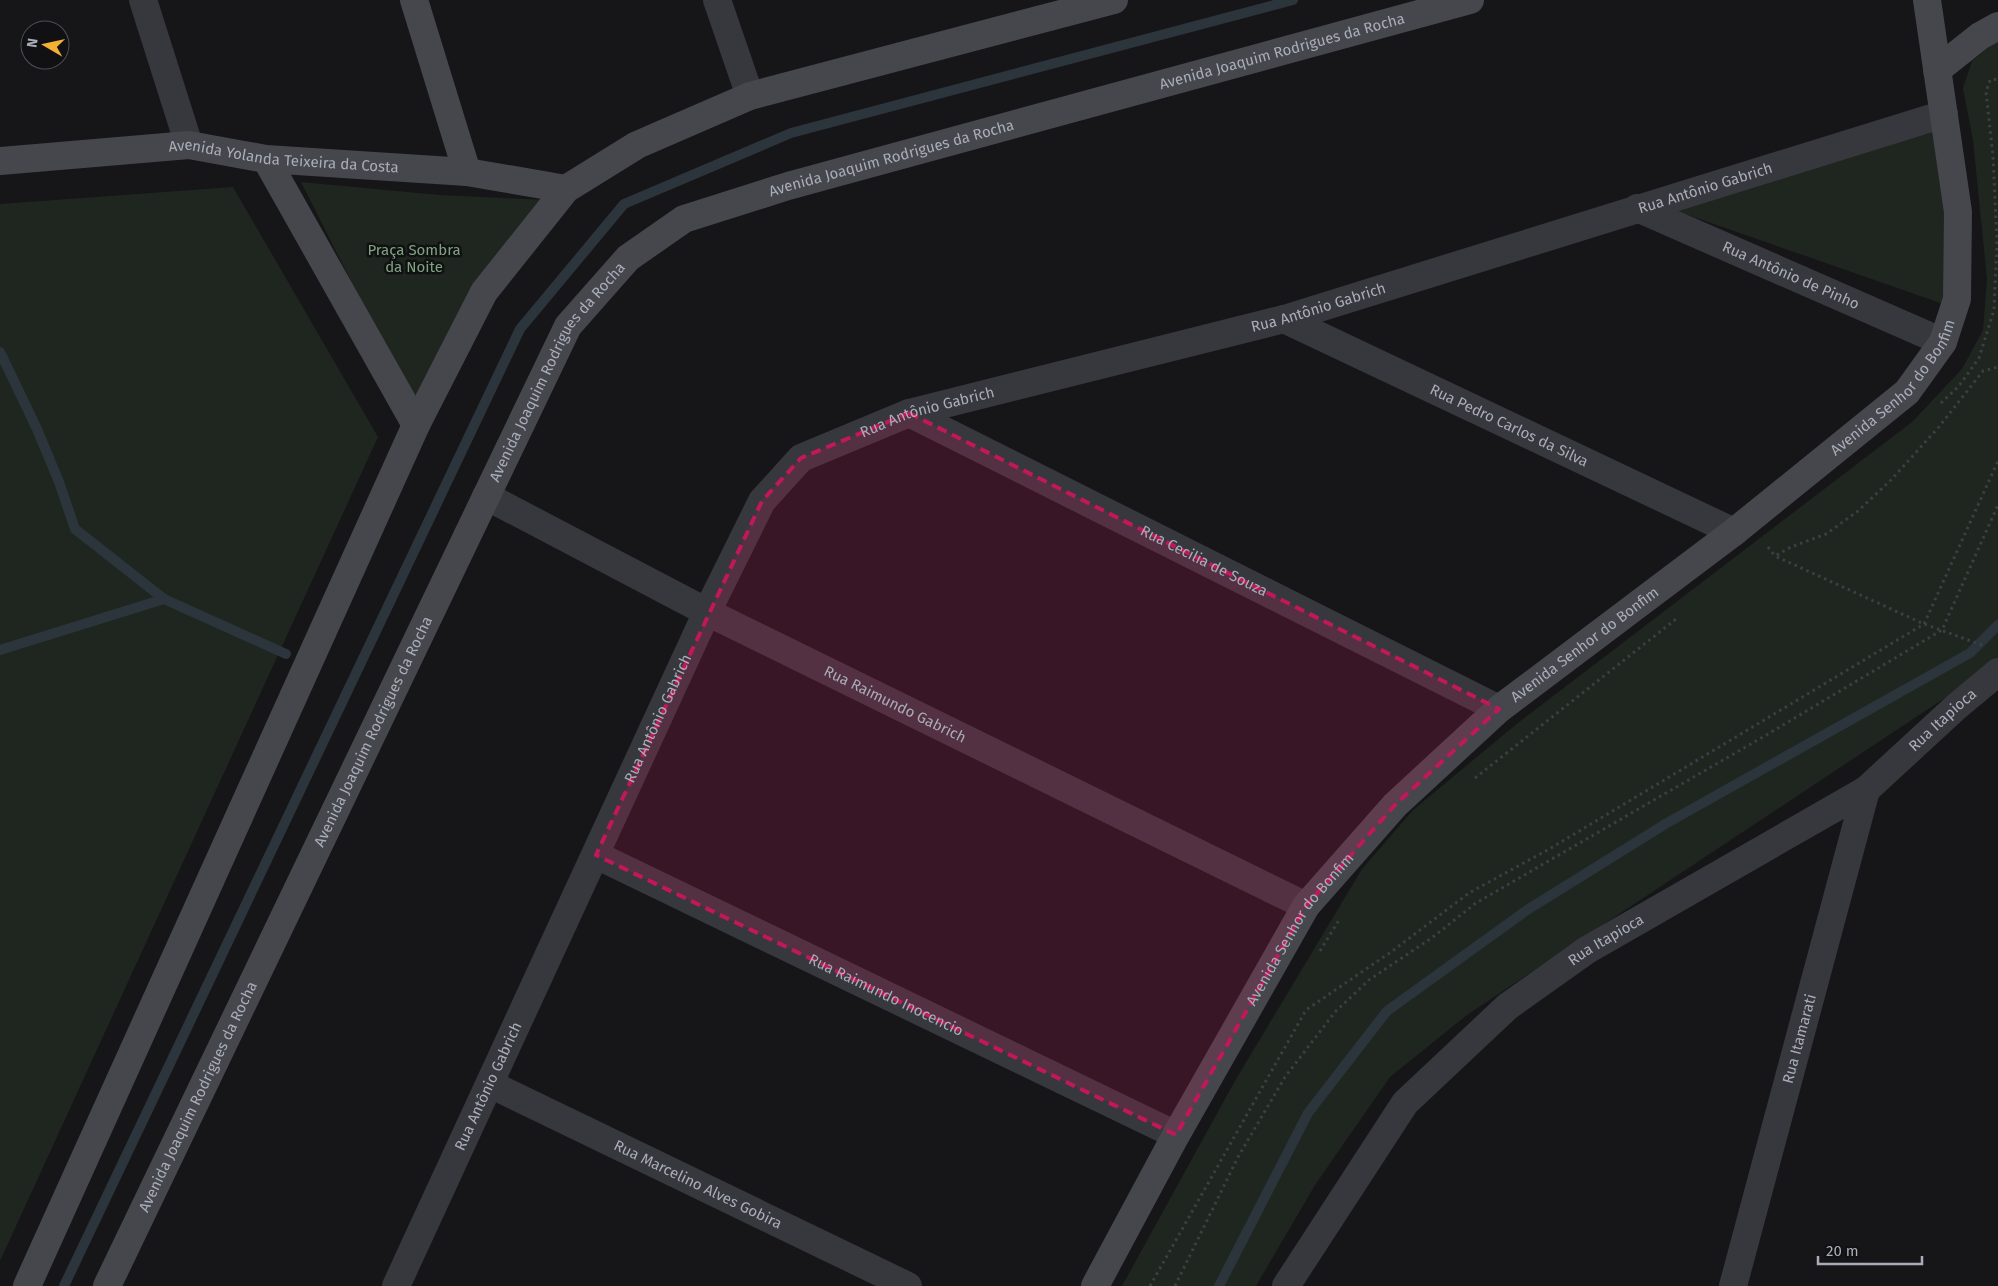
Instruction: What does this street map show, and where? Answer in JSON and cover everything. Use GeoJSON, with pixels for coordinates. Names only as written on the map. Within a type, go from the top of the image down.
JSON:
{"type":"FeatureCollection","features":[{"type":"Feature","properties":{"kind":"street"},"geometry":{"type":"LineString","coordinates":[[143,0],[188,145]]}},
{"type":"Feature","properties":{"kind":"street"},"geometry":{"type":"LineString","coordinates":[[414,0],[467,172]]}},
{"type":"Feature","properties":{"kind":"street"},"geometry":{"type":"LineString","coordinates":[[717,0],[750,96]]}},
{"type":"Feature","properties":{"kind":"street"},"geometry":{"type":"LineString","coordinates":[[27,1286],[416,425],[484,292],[566,189],[637,145],[750,96],[1114,0]]}},
{"type":"Feature","properties":{"kind":"street","name":"Avenida Joaquim Rodrigues da Rocha"},"geometry":{"type":"LineString","coordinates":[[107,1286],[568,326],[628,258],[684,219],[788,186],[1470,0]]}},
{"type":"Feature","properties":{"kind":"street","name":"Avenida Senhor do Bonfim"},"geometry":{"type":"LineString","coordinates":[[1095,1286],[1176,1135],[1306,906],[1394,805],[1499,710],[1734,532],[1907,392],[1943,342],[1957,299],[1958,212],[1927,0]]}},
{"type":"Feature","properties":{"kind":"street"},"geometry":{"type":"LineString","coordinates":[[1937,70],[1980,36],[1998,26]]}},
{"type":"Feature","properties":{"kind":"street","name":"Rua Antônio Gabrich"},"geometry":{"type":"LineString","coordinates":[[396,1286],[707,612],[762,500],[801,458],[909,412],[1284,319],[1944,114]]}},
{"type":"Feature","properties":{"kind":"street","name":"Avenida Yolanda Teixeira da Costa"},"geometry":{"type":"LineString","coordinates":[[0,161],[188,145],[266,159],[467,172],[566,189]]}},
{"type":"Feature","properties":{"kind":"street"},"geometry":{"type":"LineString","coordinates":[[266,159],[416,425]]}},
{"type":"Feature","properties":{"kind":"street","name":"Rua Antônio de Pinho"},"geometry":{"type":"LineString","coordinates":[[1637,208],[1943,342]]}},
{"type":"Feature","properties":{"kind":"street","name":"Rua Pedro Carlos da Silva"},"geometry":{"type":"LineString","coordinates":[[1284,319],[1734,532]]}},
{"type":"Feature","properties":{"kind":"street","name":"Rua Cecilia de Souza"},"geometry":{"type":"LineString","coordinates":[[909,412],[1499,710]]}},
{"type":"Feature","properties":{"kind":"street","name":"Rua Raimundo Gabrich"},"geometry":{"type":"LineString","coordinates":[[486,496],[707,612],[1306,906]]}},
{"type":"Feature","properties":{"kind":"street","name":"Rua Itapioca"},"geometry":{"type":"LineString","coordinates":[[1286,1286],[1405,1103],[1507,1007],[1587,950],[1866,790],[1956,707],[1998,672]]}},
{"type":"Feature","properties":{"kind":"street","name":"Rua Itamarati"},"geometry":{"type":"LineString","coordinates":[[1733,1286],[1866,790]]}},
{"type":"Feature","properties":{"kind":"street","name":"Rua Raimundo Inocencio"},"geometry":{"type":"LineString","coordinates":[[596,855],[1176,1135]]}},
{"type":"Feature","properties":{"kind":"street","name":"Rua Marcelino Alves Gobira"},"geometry":{"type":"LineString","coordinates":[[490,1084],[908,1286]]}},
{"type":"Feature","properties":{"kind":"path"},"geometry":{"type":"LineString","coordinates":[[1939,405],[1959,386],[1979,358],[1994,310],[1997,242],[1993,156],[1986,92],[1990,80],[1998,79]]}},
{"type":"Feature","properties":{"kind":"path"},"geometry":{"type":"LineString","coordinates":[[1774,556],[1790,547],[1826,534],[1858,511],[1891,480],[1938,428],[1983,371],[1998,368]]}},
{"type":"Feature","properties":{"kind":"path"},"geometry":{"type":"LineString","coordinates":[[1150,1286],[1306,1010],[1391,952],[1469,893],[1551,848],[1924,624],[1998,462]]}},
{"type":"Feature","properties":{"kind":"path"},"geometry":{"type":"LineString","coordinates":[[1175,1286],[1238,1157],[1285,1078],[1335,1012],[1369,980],[1433,937],[1476,903],[1768,734],[1942,630],[1998,505]]}},
{"type":"Feature","properties":{"kind":"path"},"geometry":{"type":"LineString","coordinates":[[1760,552],[1775,540]]}},
{"type":"Feature","properties":{"kind":"path"},"geometry":{"type":"LineString","coordinates":[[1767,546],[1774,556],[1924,624],[1972,641]]}},
{"type":"Feature","properties":{"kind":"path"},"geometry":{"type":"LineString","coordinates":[[1471,781],[1682,614]]}},
{"type":"Feature","properties":{"kind":"path"},"geometry":{"type":"LineString","coordinates":[[1317,956],[1340,917]]}},
{"type":"Feature","properties":{"kind":"highlighted area"},"geometry":{"type":"Polygon","coordinates":[[[909,413],[1499,709],[1395,805],[1306,906],[1176,1135],[596,855],[762,501],[801,458],[909,413]]]}},
{"type":"Feature","properties":{"kind":"green space"},"geometry":{"type":"Polygon","coordinates":[[[1998,40],[1998,661],[1467,1015],[1390,1077],[1315,1185],[1256,1286],[1122,1286],[1236,1079],[1362,869],[1413,810],[1519,722],[1912,422],[1962,369],[1983,330],[1987,279],[1973,140],[1963,88],[1972,61],[1998,40]]]}},
{"type":"Feature","properties":{"kind":"green space"},"geometry":{"type":"Polygon","coordinates":[[[1931,125],[1950,243],[1949,306],[1665,207],[1931,125]]]}},
{"type":"Feature","properties":{"kind":"green space","name":"Praça Sombra da Noite"},"geometry":{"type":"Polygon","coordinates":[[[301,182],[439,195],[546,200],[415,408],[301,182]]]}},
{"type":"Feature","properties":{"kind":"green space"},"geometry":{"type":"Polygon","coordinates":[[[233,187],[378,437],[0,1261],[0,204],[233,187]]]}},
{"type":"Feature","properties":{"kind":"waterway"},"geometry":{"type":"LineString","coordinates":[[64,1286],[520,329],[624,204],[791,133],[1293,0]]}},
{"type":"Feature","properties":{"kind":"waterway"},"geometry":{"type":"LineString","coordinates":[[0,352],[37,429],[59,482],[75,529],[164,599],[286,654]]}},
{"type":"Feature","properties":{"kind":"waterway"},"geometry":{"type":"LineString","coordinates":[[0,650],[164,599]]}},
{"type":"Feature","properties":{"kind":"waterway"},"geometry":{"type":"LineString","coordinates":[[1219,1286],[1308,1113],[1387,1011],[1527,910],[1667,823],[1970,653],[1998,625]]}}]}
